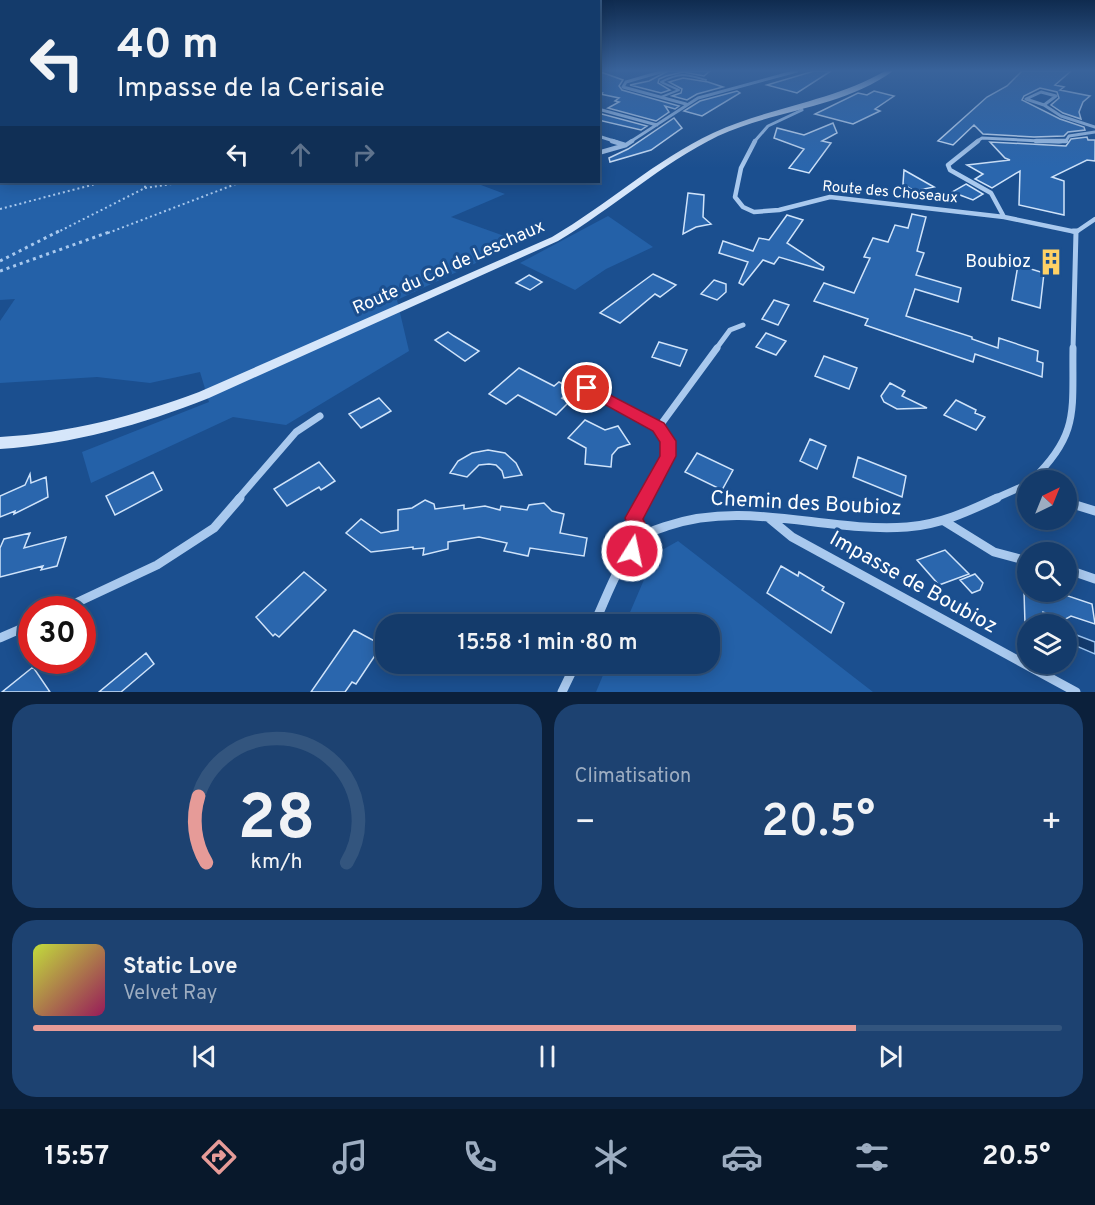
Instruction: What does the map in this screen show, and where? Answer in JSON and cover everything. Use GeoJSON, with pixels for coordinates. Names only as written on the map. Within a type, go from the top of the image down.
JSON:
{"type":"FeatureCollection","features":[{"type":"Feature","properties":{"kind":"main road","name":"Route du Col de Leschaux"},"geometry":{"type":"LineString","coordinates":[[0,443],[55,438],[107,428],[161,412],[204,395],[534,249],[588,219],[705,140],[740,125],[812,103]]}},
{"type":"Feature","properties":{"kind":"street"},"geometry":{"type":"LineString","coordinates":[[1039,103],[1061,116],[1095,127]]}},
{"type":"Feature","properties":{"kind":"street"},"geometry":{"type":"LineString","coordinates":[[600,152],[626,145],[686,104]]}},
{"type":"Feature","properties":{"kind":"street","name":"Route des Choseaux"},"geometry":{"type":"LineString","coordinates":[[800,107],[802,110],[769,126],[753,143],[736,180],[735,197],[744,208],[758,212],[773,211],[820,197],[1004,218],[1076,232]]}},
{"type":"Feature","properties":{"kind":"street"},"geometry":{"type":"LineString","coordinates":[[600,109],[657,125]]}},
{"type":"Feature","properties":{"kind":"street"},"geometry":{"type":"LineString","coordinates":[[1004,218],[991,193],[950,170],[948,165],[951,161],[982,138],[1059,142],[1066,141],[1069,136],[1095,132]]}},
{"type":"Feature","properties":{"kind":"street"},"geometry":{"type":"LineString","coordinates":[[600,137],[626,145]]}},
{"type":"Feature","properties":{"kind":"street"},"geometry":{"type":"LineString","coordinates":[[1042,470],[1057,456],[1068,437],[1072,416],[1076,232],[1095,219]]}},
{"type":"Feature","properties":{"kind":"street"},"geometry":{"type":"LineString","coordinates":[[658,427],[730,330],[743,325]]}},
{"type":"Feature","properties":{"kind":"street"},"geometry":{"type":"LineString","coordinates":[[587,388],[658,427],[668,441],[668,456],[634,518],[642,537],[623,566],[599,614]]}},
{"type":"Feature","properties":{"kind":"street"},"geometry":{"type":"LineString","coordinates":[[91,596],[157,565],[214,528],[296,432],[320,416]]}},
{"type":"Feature","properties":{"kind":"street","name":"Chemin des Boubioz"},"geometry":{"type":"LineString","coordinates":[[642,537],[675,522],[717,514],[869,528],[909,527],[944,521],[1017,489]]}},
{"type":"Feature","properties":{"kind":"street"},"geometry":{"type":"LineString","coordinates":[[1077,505],[1095,511]]}},
{"type":"Feature","properties":{"kind":"street","name":"Impasse de Boubioz"},"geometry":{"type":"LineString","coordinates":[[768,518],[792,537],[1076,692]]}},
{"type":"Feature","properties":{"kind":"street"},"geometry":{"type":"LineString","coordinates":[[944,521],[984,549],[1017,560]]}},
{"type":"Feature","properties":{"kind":"street"},"geometry":{"type":"LineString","coordinates":[[1077,573],[1095,579]]}},
{"type":"Feature","properties":{"kind":"street"},"geometry":{"type":"LineString","coordinates":[[0,638],[18,630]]}},
{"type":"Feature","properties":{"kind":"street"},"geometry":{"type":"LineString","coordinates":[[562,692],[571,674]]}},
{"type":"Feature","properties":{"kind":"path"},"geometry":{"type":"LineString","coordinates":[[0,209],[99,183]]}},
{"type":"Feature","properties":{"kind":"path"},"geometry":{"type":"LineString","coordinates":[[145,183],[146,188]]}},
{"type":"Feature","properties":{"kind":"path"},"geometry":{"type":"LineString","coordinates":[[0,261],[146,188],[178,183]]}},
{"type":"Feature","properties":{"kind":"path"},"geometry":{"type":"LineString","coordinates":[[0,272],[238,183]]}},
{"type":"Feature","properties":{"kind":"shaded area"},"geometry":{"type":"Polygon","coordinates":[[[0,183],[476,183],[505,194],[451,217],[521,242],[397,300],[409,351],[286,425],[233,417],[91,483],[82,452],[209,402],[200,372],[150,383],[97,377],[0,383],[0,321],[15,299],[0,300],[0,183]]]}},
{"type":"Feature","properties":{"kind":"shaded area"},"geometry":{"type":"Polygon","coordinates":[[[608,216],[653,247],[606,269],[575,290],[520,263],[608,216]]]}},
{"type":"Feature","properties":{"kind":"shaded area"},"geometry":{"type":"Polygon","coordinates":[[[678,541],[873,692],[596,692],[603,674],[720,674],[720,614],[629,614],[655,554],[678,541]]]}},
{"type":"Feature","properties":{"kind":"shaded area"},"geometry":{"type":"Polygon","coordinates":[[[1077,635],[1095,642],[1095,654],[1077,646],[1077,635]]]}},
{"type":"Feature","properties":{"kind":"building"},"geometry":{"type":"Polygon","coordinates":[[[617,103],[669,103],[679,106],[675,109],[665,106],[669,112],[656,121],[608,108],[617,103]]]}},
{"type":"Feature","properties":{"kind":"building"},"geometry":{"type":"Polygon","coordinates":[[[696,103],[723,103],[702,116],[684,111],[696,103]]]}},
{"type":"Feature","properties":{"kind":"building"},"geometry":{"type":"Polygon","coordinates":[[[837,103],[883,103],[875,109],[880,111],[853,124],[815,114],[837,103]]]}},
{"type":"Feature","properties":{"kind":"building"},"geometry":{"type":"Polygon","coordinates":[[[980,103],[1029,103],[1060,119],[1084,127],[1085,130],[1068,132],[1064,136],[1034,137],[983,134],[974,125],[953,145],[938,141],[980,103]]]}},
{"type":"Feature","properties":{"kind":"building"},"geometry":{"type":"Polygon","coordinates":[[[1082,103],[1079,112],[1081,119],[1063,113],[1051,105],[1082,103]]]}},
{"type":"Feature","properties":{"kind":"building"},"geometry":{"type":"Polygon","coordinates":[[[600,114],[647,126],[641,130],[600,120],[600,114]]]}},
{"type":"Feature","properties":{"kind":"building"},"geometry":{"type":"Polygon","coordinates":[[[674,118],[682,128],[651,150],[610,162],[609,158],[628,149],[674,118]]]}},
{"type":"Feature","properties":{"kind":"building"},"geometry":{"type":"Polygon","coordinates":[[[833,123],[837,133],[822,141],[831,143],[809,173],[789,168],[804,149],[774,138],[777,128],[804,135],[833,123]]]}},
{"type":"Feature","properties":{"kind":"building"},"geometry":{"type":"Polygon","coordinates":[[[1087,137],[1088,140],[1095,140],[1095,161],[1087,160],[1052,177],[1064,181],[1064,215],[1019,205],[1020,171],[992,188],[975,179],[983,174],[967,165],[1010,160],[1005,158],[990,142],[1066,146],[1071,139],[1087,137]]]}},
{"type":"Feature","properties":{"kind":"building"},"geometry":{"type":"Polygon","coordinates":[[[904,170],[934,187],[914,191],[903,184],[904,170]]]}},
{"type":"Feature","properties":{"kind":"building"},"geometry":{"type":"Polygon","coordinates":[[[966,184],[983,194],[973,200],[952,192],[966,184]]]}},
{"type":"Feature","properties":{"kind":"building"},"geometry":{"type":"Polygon","coordinates":[[[688,193],[704,195],[703,217],[711,224],[696,227],[683,234],[688,193]]]}},
{"type":"Feature","properties":{"kind":"building"},"geometry":{"type":"Polygon","coordinates":[[[912,214],[926,217],[917,251],[924,253],[916,275],[961,288],[958,302],[915,289],[906,316],[972,337],[972,339],[998,348],[999,338],[1038,351],[1037,361],[1043,363],[1042,377],[975,354],[973,362],[865,325],[868,319],[814,301],[824,283],[854,293],[870,258],[864,257],[873,238],[888,242],[895,225],[908,228],[912,214]]]}},
{"type":"Feature","properties":{"kind":"building"},"geometry":{"type":"Polygon","coordinates":[[[787,215],[803,220],[787,243],[824,267],[823,270],[779,257],[774,264],[763,260],[743,285],[739,283],[748,262],[719,253],[723,241],[753,251],[759,238],[769,240],[787,215]]]}},
{"type":"Feature","properties":{"kind":"building"},"geometry":{"type":"Polygon","coordinates":[[[1018,265],[1044,273],[1040,308],[1012,300],[1018,265]]]}},
{"type":"Feature","properties":{"kind":"building"},"geometry":{"type":"Polygon","coordinates":[[[653,274],[676,285],[660,297],[655,294],[620,323],[600,313],[653,274]]]}},
{"type":"Feature","properties":{"kind":"building"},"geometry":{"type":"Polygon","coordinates":[[[529,275],[542,282],[530,290],[516,283],[529,275]]]}},
{"type":"Feature","properties":{"kind":"building"},"geometry":{"type":"Polygon","coordinates":[[[714,280],[726,284],[726,292],[717,300],[701,294],[714,280]]]}},
{"type":"Feature","properties":{"kind":"building"},"geometry":{"type":"Polygon","coordinates":[[[774,300],[789,305],[778,325],[762,319],[774,300]]]}},
{"type":"Feature","properties":{"kind":"building"},"geometry":{"type":"Polygon","coordinates":[[[448,332],[479,351],[465,361],[435,340],[448,332]]]}},
{"type":"Feature","properties":{"kind":"building"},"geometry":{"type":"Polygon","coordinates":[[[766,333],[786,341],[776,355],[756,347],[766,333]]]}},
{"type":"Feature","properties":{"kind":"building"},"geometry":{"type":"Polygon","coordinates":[[[659,342],[687,350],[680,366],[652,357],[659,342]]]}},
{"type":"Feature","properties":{"kind":"building"},"geometry":{"type":"Polygon","coordinates":[[[824,356],[857,368],[849,389],[815,376],[824,356]]]}},
{"type":"Feature","properties":{"kind":"building"},"geometry":{"type":"Polygon","coordinates":[[[519,368],[554,386],[559,382],[572,389],[562,398],[569,402],[556,415],[518,395],[506,404],[489,394],[519,368]]]}},
{"type":"Feature","properties":{"kind":"building"},"geometry":{"type":"Polygon","coordinates":[[[890,383],[905,391],[902,396],[927,408],[897,409],[884,402],[881,396],[890,383]]]}},
{"type":"Feature","properties":{"kind":"building"},"geometry":{"type":"Polygon","coordinates":[[[379,398],[391,411],[361,428],[349,414],[379,398]]]}},
{"type":"Feature","properties":{"kind":"building"},"geometry":{"type":"Polygon","coordinates":[[[956,400],[985,417],[976,430],[944,415],[956,400]]]}},
{"type":"Feature","properties":{"kind":"building"},"geometry":{"type":"Polygon","coordinates":[[[585,420],[605,430],[618,426],[630,444],[618,448],[612,455],[611,467],[585,464],[586,448],[568,438],[585,420]]]}},
{"type":"Feature","properties":{"kind":"building"},"geometry":{"type":"Polygon","coordinates":[[[810,439],[826,446],[817,469],[800,461],[810,439]]]}},
{"type":"Feature","properties":{"kind":"building"},"geometry":{"type":"Polygon","coordinates":[[[488,450],[505,453],[516,463],[522,475],[504,478],[502,471],[496,465],[489,464],[479,465],[467,477],[450,473],[458,461],[472,453],[488,450]]]}},
{"type":"Feature","properties":{"kind":"building"},"geometry":{"type":"Polygon","coordinates":[[[697,453],[733,470],[722,490],[685,472],[697,453]]]}},
{"type":"Feature","properties":{"kind":"building"},"geometry":{"type":"Polygon","coordinates":[[[858,457],[906,476],[902,497],[853,477],[858,457]]]}},
{"type":"Feature","properties":{"kind":"building"},"geometry":{"type":"Polygon","coordinates":[[[319,462],[335,481],[321,490],[319,487],[287,506],[274,489],[319,462]]]}},
{"type":"Feature","properties":{"kind":"building"},"geometry":{"type":"Polygon","coordinates":[[[153,472],[162,490],[115,515],[106,496],[153,472]]]}},
{"type":"Feature","properties":{"kind":"building"},"geometry":{"type":"Polygon","coordinates":[[[30,474],[31,483],[46,477],[48,497],[14,514],[15,511],[0,517],[0,496],[25,485],[30,474]]]}},
{"type":"Feature","properties":{"kind":"building"},"geometry":{"type":"Polygon","coordinates":[[[425,500],[434,504],[435,509],[464,505],[464,509],[485,506],[500,510],[501,506],[527,510],[529,505],[544,503],[552,511],[564,514],[560,533],[587,538],[584,556],[530,548],[528,556],[504,551],[507,543],[479,537],[448,542],[448,549],[423,555],[424,548],[413,549],[413,547],[371,552],[346,533],[361,519],[381,533],[398,530],[398,510],[412,508],[425,500]]]}},
{"type":"Feature","properties":{"kind":"building"},"geometry":{"type":"Polygon","coordinates":[[[30,533],[24,548],[66,537],[57,566],[41,570],[43,566],[0,577],[0,548],[4,539],[30,533]]]}},
{"type":"Feature","properties":{"kind":"building"},"geometry":{"type":"Polygon","coordinates":[[[945,550],[969,574],[939,585],[917,560],[945,550]]]}},
{"type":"Feature","properties":{"kind":"building"},"geometry":{"type":"Polygon","coordinates":[[[781,566],[798,576],[799,572],[824,587],[822,590],[844,603],[831,633],[767,593],[781,566]]]}},
{"type":"Feature","properties":{"kind":"building"},"geometry":{"type":"Polygon","coordinates":[[[304,572],[326,590],[279,637],[275,634],[273,636],[256,617],[304,572]]]}},
{"type":"Feature","properties":{"kind":"building"},"geometry":{"type":"Polygon","coordinates":[[[975,574],[983,583],[980,590],[972,593],[960,580],[975,574]]]}},
{"type":"Feature","properties":{"kind":"building"},"geometry":{"type":"Polygon","coordinates":[[[1077,599],[1092,604],[1095,624],[1077,618],[1077,614],[1043,612],[1043,614],[1025,614],[1024,602],[1077,602],[1077,599]]]}},
{"type":"Feature","properties":{"kind":"building"},"geometry":{"type":"Polygon","coordinates":[[[354,630],[375,641],[375,656],[356,684],[352,682],[345,692],[311,692],[354,630]]]}},
{"type":"Feature","properties":{"kind":"building"},"geometry":{"type":"Polygon","coordinates":[[[146,653],[154,664],[121,692],[99,692],[146,653]]]}},
{"type":"Feature","properties":{"kind":"building"},"geometry":{"type":"Polygon","coordinates":[[[24,674],[38,674],[50,692],[2,692],[24,674]]]}},
{"type":"Feature","properties":{"kind":"place","name":"Boubioz"},"geometry":{"type":"Point","coordinates":[1051,262]}},
{"type":"Feature","properties":{"kind":"route"},"geometry":{"type":"LineString","coordinates":[[587,388],[658,427],[668,441],[668,456],[634,518],[642,537],[632,551]]}}]}
